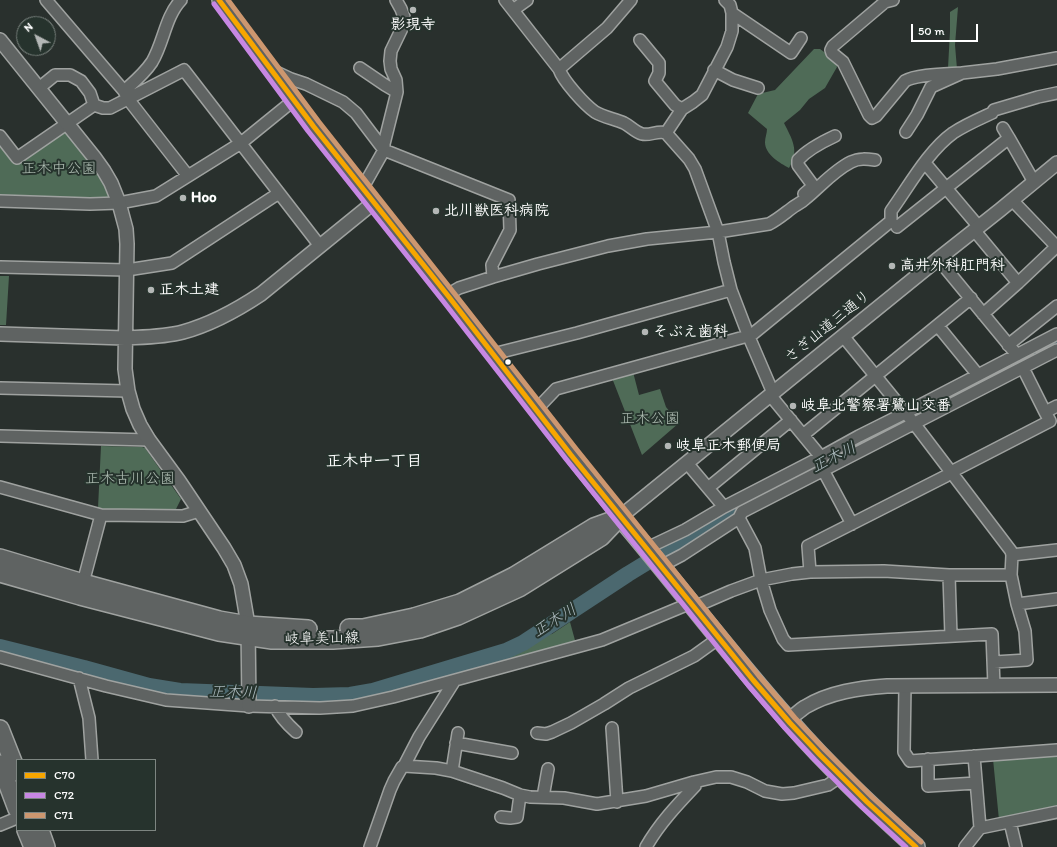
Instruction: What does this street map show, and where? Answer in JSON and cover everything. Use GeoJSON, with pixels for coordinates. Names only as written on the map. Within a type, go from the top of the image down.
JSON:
{"type":"FeatureCollection","features":[{"type":"Feature","properties":{"kind":"main road"},"geometry":{"type":"LineString","coordinates":[[620,517],[788,720],[840,776],[916,847]]}},
{"type":"Feature","properties":{"kind":"main road","name":"岐阜美山線"},"geometry":{"type":"LineString","coordinates":[[0,573],[80,596],[219,632],[363,628],[414,618],[460,602],[514,576],[594,527],[620,517]]}},
{"type":"Feature","properties":{"kind":"main road","name":"岐阜美山線"},"geometry":{"type":"LineString","coordinates":[[0,558],[83,583],[219,620],[248,631]]}},
{"type":"Feature","properties":{"kind":"main road"},"geometry":{"type":"LineString","coordinates":[[0,729],[16,769]]}},
{"type":"Feature","properties":{"kind":"main road"},"geometry":{"type":"LineString","coordinates":[[0,764],[16,806]]}},
{"type":"Feature","properties":{"kind":"main road"},"geometry":{"type":"LineString","coordinates":[[26,831],[33,847]]}},
{"type":"Feature","properties":{"kind":"main road"},"geometry":{"type":"LineString","coordinates":[[40,831],[46,847]]}},
{"type":"Feature","properties":{"kind":"street"},"geometry":{"type":"LineString","coordinates":[[46,0],[126,95],[188,176]]}},
{"type":"Feature","properties":{"kind":"street"},"geometry":{"type":"LineString","coordinates":[[0,136],[17,158],[94,106],[110,108],[126,95],[152,61],[160,45],[172,13],[181,0]]}},
{"type":"Feature","properties":{"kind":"street"},"geometry":{"type":"LineString","coordinates":[[219,0],[362,189],[447,295],[620,517]]}},
{"type":"Feature","properties":{"kind":"street"},"geometry":{"type":"LineString","coordinates":[[362,189],[384,150],[384,144],[397,92],[396,80],[391,69],[391,51],[405,22],[401,9],[396,0]]}},
{"type":"Feature","properties":{"kind":"street"},"geometry":{"type":"LineString","coordinates":[[505,0],[559,69],[576,94],[595,112],[623,122],[638,133],[645,135],[661,131],[666,133],[689,159],[696,170],[718,232],[731,290],[772,394],[821,457]]}},
{"type":"Feature","properties":{"kind":"street"},"geometry":{"type":"LineString","coordinates":[[513,10],[527,0]]}},
{"type":"Feature","properties":{"kind":"street"},"geometry":{"type":"LineString","coordinates":[[559,69],[607,28],[631,0]]}},
{"type":"Feature","properties":{"kind":"street"},"geometry":{"type":"LineString","coordinates":[[666,133],[682,109],[702,95],[727,47],[732,31],[732,13],[730,5],[725,0]]}},
{"type":"Feature","properties":{"kind":"street"},"geometry":{"type":"LineString","coordinates":[[893,0],[885,2],[833,46],[831,50],[832,53],[843,62],[869,115],[872,118],[876,116],[909,78],[998,69],[1057,58]]}},
{"type":"Feature","properties":{"kind":"street"},"geometry":{"type":"LineString","coordinates":[[732,13],[791,53],[801,38]]}},
{"type":"Feature","properties":{"kind":"street"},"geometry":{"type":"LineString","coordinates":[[0,40],[94,157],[111,183],[119,203],[126,229],[127,270],[125,369],[128,391],[133,409],[149,440],[199,511],[234,565],[241,584],[248,631],[249,703]]}},
{"type":"Feature","properties":{"kind":"street"},"geometry":{"type":"LineString","coordinates":[[640,40],[659,63],[659,73],[655,81],[675,105],[682,109]]}},
{"type":"Feature","properties":{"kind":"street"},"geometry":{"type":"LineString","coordinates":[[360,68],[397,92]]}},
{"type":"Feature","properties":{"kind":"street"},"geometry":{"type":"LineString","coordinates":[[126,95],[184,70],[320,246]]}},
{"type":"Feature","properties":{"kind":"street"},"geometry":{"type":"LineString","coordinates":[[272,70],[291,80],[306,84],[343,102],[356,113],[384,150],[509,200],[510,230],[492,265],[493,277]]}},
{"type":"Feature","properties":{"kind":"street"},"geometry":{"type":"LineString","coordinates":[[714,70],[733,80],[758,88]]}},
{"type":"Feature","properties":{"kind":"street"},"geometry":{"type":"LineString","coordinates":[[906,132],[917,115],[931,87],[962,73]]}},
{"type":"Feature","properties":{"kind":"street"},"geometry":{"type":"LineString","coordinates":[[39,88],[55,75],[70,75],[81,80],[90,93],[94,106]]}},
{"type":"Feature","properties":{"kind":"street"},"geometry":{"type":"LineString","coordinates":[[536,410],[556,389],[744,337],[749,337],[891,221],[891,211],[934,151],[952,134],[992,113],[994,110],[1057,93]]}},
{"type":"Feature","properties":{"kind":"street"},"geometry":{"type":"LineString","coordinates":[[0,201],[90,204],[119,203],[156,196],[241,143],[294,100]]}},
{"type":"Feature","properties":{"kind":"street"},"geometry":{"type":"LineString","coordinates":[[1003,128],[1034,182]]}},
{"type":"Feature","properties":{"kind":"street"},"geometry":{"type":"LineString","coordinates":[[793,207],[811,188],[812,184],[798,165],[798,160],[803,154],[835,136]]}},
{"type":"Feature","properties":{"kind":"street"},"geometry":{"type":"LineString","coordinates":[[897,227],[1009,138]]}},
{"type":"Feature","properties":{"kind":"street"},"geometry":{"type":"LineString","coordinates":[[447,295],[459,288],[493,277],[608,246],[647,239],[718,232],[769,224],[776,221],[803,201],[839,169],[852,162],[863,159],[875,160]]}},
{"type":"Feature","properties":{"kind":"street","name":"さぎ山道三通り"},"geometry":{"type":"LineString","coordinates":[[620,517],[1057,162]]}},
{"type":"Feature","properties":{"kind":"street"},"geometry":{"type":"LineString","coordinates":[[925,163],[946,188],[1018,283]]}},
{"type":"Feature","properties":{"kind":"street"},"geometry":{"type":"LineString","coordinates":[[0,267],[127,270],[172,263],[279,193]]}},
{"type":"Feature","properties":{"kind":"street"},"geometry":{"type":"LineString","coordinates":[[985,317],[1057,246],[1012,200]]}},
{"type":"Feature","properties":{"kind":"street"},"geometry":{"type":"LineString","coordinates":[[0,334],[125,338],[160,336],[182,332],[208,324],[228,315],[261,294],[373,202]]}},
{"type":"Feature","properties":{"kind":"street"},"geometry":{"type":"LineString","coordinates":[[985,317],[1057,254]]}},
{"type":"Feature","properties":{"kind":"street"},"geometry":{"type":"LineString","coordinates":[[938,259],[1017,355]]}},
{"type":"Feature","properties":{"kind":"street"},"geometry":{"type":"LineString","coordinates":[[492,354],[578,333],[731,290]]}},
{"type":"Feature","properties":{"kind":"street"},"geometry":{"type":"LineString","coordinates":[[803,435],[938,326],[970,298]]}},
{"type":"Feature","properties":{"kind":"street"},"geometry":{"type":"LineString","coordinates":[[1008,345],[1057,306]]}},
{"type":"Feature","properties":{"kind":"street"},"geometry":{"type":"LineString","coordinates":[[938,326],[978,375]]}},
{"type":"Feature","properties":{"kind":"street"},"geometry":{"type":"LineString","coordinates":[[654,557],[682,555],[739,518],[742,512],[824,470],[978,375],[1057,334]]}},
{"type":"Feature","properties":{"kind":"street"},"geometry":{"type":"LineString","coordinates":[[843,336],[910,418],[1011,551],[1011,575],[1017,604],[1025,631],[1027,660],[994,662]]}},
{"type":"Feature","properties":{"kind":"street"},"geometry":{"type":"LineString","coordinates":[[654,557],[684,530],[724,507],[859,436],[910,418],[1023,368],[1057,350]]}},
{"type":"Feature","properties":{"kind":"street"},"geometry":{"type":"LineString","coordinates":[[810,572],[808,546],[1050,421],[1023,368]]}},
{"type":"Feature","properties":{"kind":"street"},"geometry":{"type":"LineString","coordinates":[[0,388],[128,391]]}},
{"type":"Feature","properties":{"kind":"street"},"geometry":{"type":"LineString","coordinates":[[1045,412],[1057,406]]}},
{"type":"Feature","properties":{"kind":"street"},"geometry":{"type":"LineString","coordinates":[[708,488],[791,420]]}},
{"type":"Feature","properties":{"kind":"street"},"geometry":{"type":"LineString","coordinates":[[0,436],[149,440]]}},
{"type":"Feature","properties":{"kind":"street"},"geometry":{"type":"LineString","coordinates":[[687,464],[724,507]]}},
{"type":"Feature","properties":{"kind":"street"},"geometry":{"type":"LineString","coordinates":[[824,470],[852,524]]}},
{"type":"Feature","properties":{"kind":"street"},"geometry":{"type":"LineString","coordinates":[[0,487],[101,515],[183,516],[199,511]]}},
{"type":"Feature","properties":{"kind":"street"},"geometry":{"type":"LineString","coordinates":[[83,583],[101,515]]}},
{"type":"Feature","properties":{"kind":"street"},"geometry":{"type":"LineString","coordinates":[[739,518],[755,548],[770,610],[783,639],[788,644],[992,634],[994,686]]}},
{"type":"Feature","properties":{"kind":"street"},"geometry":{"type":"LineString","coordinates":[[1012,555],[1057,550]]}},
{"type":"Feature","properties":{"kind":"street"},"geometry":{"type":"LineString","coordinates":[[0,657],[106,686],[166,700],[249,703],[320,708],[353,706],[393,697],[602,640],[762,580],[792,574],[810,572],[884,571],[949,575],[1011,575]]}},
{"type":"Feature","properties":{"kind":"street"},"geometry":{"type":"LineString","coordinates":[[949,575],[951,636]]}},
{"type":"Feature","properties":{"kind":"street"},"geometry":{"type":"LineString","coordinates":[[1017,604],[1057,598]]}},
{"type":"Feature","properties":{"kind":"street"},"geometry":{"type":"LineString","coordinates":[[537,733],[546,734],[571,723],[629,688],[694,656],[719,638]]}},
{"type":"Feature","properties":{"kind":"street"},"geometry":{"type":"LineString","coordinates":[[79,678],[89,718],[92,759]]}},
{"type":"Feature","properties":{"kind":"street"},"geometry":{"type":"LineString","coordinates":[[370,847],[394,781],[454,680]]}},
{"type":"Feature","properties":{"kind":"street"},"geometry":{"type":"LineString","coordinates":[[788,720],[822,698],[862,688],[887,686],[1057,685]]}},
{"type":"Feature","properties":{"kind":"street"},"geometry":{"type":"LineString","coordinates":[[905,686],[904,752],[910,761],[1057,750]]}},
{"type":"Feature","properties":{"kind":"street"},"geometry":{"type":"LineString","coordinates":[[275,706],[279,715],[296,732]]}},
{"type":"Feature","properties":{"kind":"street"},"geometry":{"type":"LineString","coordinates":[[612,728],[617,802]]}},
{"type":"Feature","properties":{"kind":"street"},"geometry":{"type":"LineString","coordinates":[[452,771],[457,738],[512,753]]}},
{"type":"Feature","properties":{"kind":"street"},"geometry":{"type":"LineString","coordinates":[[974,756],[980,828]]}},
{"type":"Feature","properties":{"kind":"street"},"geometry":{"type":"LineString","coordinates":[[928,759],[928,786],[976,783]]}},
{"type":"Feature","properties":{"kind":"street"},"geometry":{"type":"LineString","coordinates":[[404,766],[436,768],[452,771],[520,795],[530,797],[564,798],[597,804],[617,802],[646,796],[716,777],[730,777],[747,782],[765,791],[782,794],[794,793],[828,785],[840,776]]}},
{"type":"Feature","properties":{"kind":"street"},"geometry":{"type":"LineString","coordinates":[[543,797],[548,768]]}},
{"type":"Feature","properties":{"kind":"street"},"geometry":{"type":"LineString","coordinates":[[646,847],[659,826],[695,786],[694,782]]}},
{"type":"Feature","properties":{"kind":"street"},"geometry":{"type":"LineString","coordinates":[[501,817],[517,817],[520,795]]}},
{"type":"Feature","properties":{"kind":"street"},"geometry":{"type":"LineString","coordinates":[[965,847],[980,828],[1057,812]]}},
{"type":"Feature","properties":{"kind":"street"},"geometry":{"type":"LineString","coordinates":[[0,825],[16,818]]}},
{"type":"Feature","properties":{"kind":"street"},"geometry":{"type":"LineString","coordinates":[[1010,822],[1016,847]]}},
{"type":"Feature","properties":{"kind":"green space"},"geometry":{"type":"Polygon","coordinates":[[[958,7],[955,45],[957,69],[948,68],[950,12],[958,7]]]}},
{"type":"Feature","properties":{"kind":"green space"},"geometry":{"type":"Polygon","coordinates":[[[814,49],[820,49],[835,60],[837,67],[825,88],[809,99],[800,110],[784,123],[794,145],[794,156],[789,168],[777,161],[767,151],[765,142],[767,129],[748,113],[758,94],[775,90],[814,49]]]}},
{"type":"Feature","properties":{"kind":"green space","name":"正木中公園"},"geometry":{"type":"Polygon","coordinates":[[[63,131],[66,132],[96,171],[110,197],[108,200],[0,196],[0,144],[15,163],[63,131]]]}},
{"type":"Feature","properties":{"kind":"green space"},"geometry":{"type":"Polygon","coordinates":[[[0,276],[9,276],[6,325],[0,325],[0,276]]]}},
{"type":"Feature","properties":{"kind":"green space","name":"正木公園"},"geometry":{"type":"Polygon","coordinates":[[[633,372],[639,395],[660,389],[666,407],[679,423],[642,455],[612,378],[633,372]]]}},
{"type":"Feature","properties":{"kind":"green space","name":"正木古川公園"},"geometry":{"type":"Polygon","coordinates":[[[101,446],[145,448],[181,499],[175,511],[98,508],[101,446]]]}},
{"type":"Feature","properties":{"kind":"green space"},"geometry":{"type":"Polygon","coordinates":[[[570,622],[576,644],[480,668],[512,656],[546,635],[552,634],[570,622]]]}},
{"type":"Feature","properties":{"kind":"green space"},"geometry":{"type":"Polygon","coordinates":[[[1057,755],[1057,808],[999,820],[993,759],[1057,755]]]}},
{"type":"Feature","properties":{"kind":"waterway","name":"正木川"},"geometry":{"type":"LineString","coordinates":[[0,647],[149,686],[180,691],[313,696],[350,695],[373,691],[506,651],[523,643],[628,574],[731,511],[1057,342]]}},
{"type":"Feature","properties":{"kind":"transit line","name":"C70"},"geometry":{"type":"LineString","coordinates":[[219,0],[314,127],[449,297],[571,455],[753,680],[820,755],[867,802],[916,847]]}},
{"type":"Feature","properties":{"kind":"transit line","name":"C71"},"geometry":{"type":"LineString","coordinates":[[228,0],[319,122],[577,450],[759,676],[825,750],[872,797],[921,842]]}},
{"type":"Feature","properties":{"kind":"transit line","name":"C72"},"geometry":{"type":"LineString","coordinates":[[214,4],[308,131],[566,459],[748,685],[815,760],[862,807],[906,847]]}},
{"type":"Feature","properties":{"kind":"place","name":"影現寺"},"geometry":{"type":"Point","coordinates":[413,10]}},
{"type":"Feature","properties":{"kind":"place","name":"Hoo"},"geometry":{"type":"Point","coordinates":[183,198]}},
{"type":"Feature","properties":{"kind":"place","name":"北川獣医科病院"},"geometry":{"type":"Point","coordinates":[436,211]}},
{"type":"Feature","properties":{"kind":"place","name":"高井外科肛門科"},"geometry":{"type":"Point","coordinates":[892,266]}},
{"type":"Feature","properties":{"kind":"place","name":"正木土建"},"geometry":{"type":"Point","coordinates":[151,290]}},
{"type":"Feature","properties":{"kind":"place","name":"そぶえ歯科"},"geometry":{"type":"Point","coordinates":[645,332]}},
{"type":"Feature","properties":{"kind":"place","name":"岐阜北警察署鷺山交番"},"geometry":{"type":"Point","coordinates":[793,406]}},
{"type":"Feature","properties":{"kind":"place","name":"岐阜正木郵便局"},"geometry":{"type":"Point","coordinates":[668,446]}},
{"type":"Feature","properties":{"kind":"district","name":"正木中一丁目"},"geometry":{"type":"Point","coordinates":[374,462]}}]}
